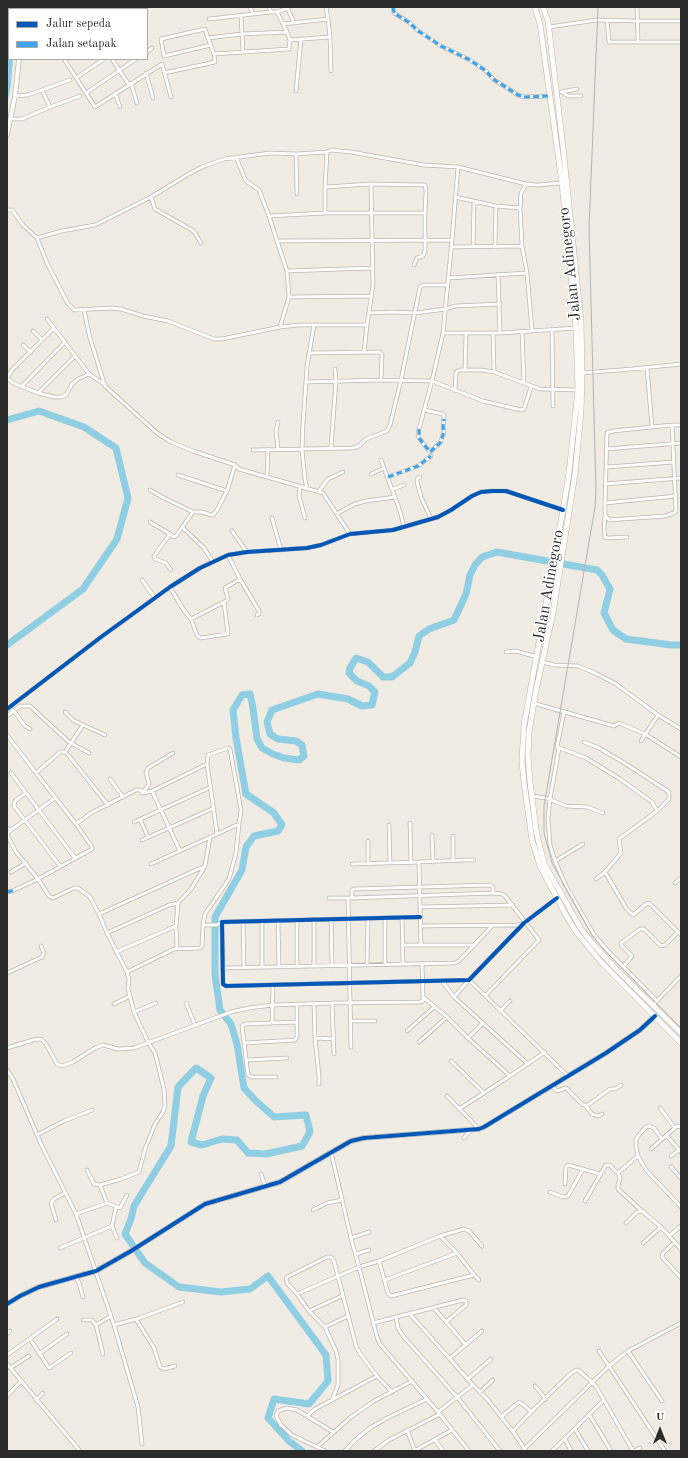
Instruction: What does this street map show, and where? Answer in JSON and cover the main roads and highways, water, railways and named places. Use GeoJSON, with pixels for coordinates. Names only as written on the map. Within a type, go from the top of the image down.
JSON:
{"type":"FeatureCollection","features":[{"type":"Feature","properties":{"kind":"highway","name":"Jalan Adinegoro"},"geometry":{"type":"LineString","coordinates":[[535,7],[540,24],[560,147],[581,322],[582,412],[572,473],[563,510],[524,725],[522,743],[524,782],[532,840],[540,866],[577,933],[618,980],[681,1042]]}},
{"type":"Feature","properties":{"kind":"highway","name":"Jalan Adinegoro"},"geometry":{"type":"LineString","coordinates":[[543,7],[548,27],[559,92],[562,183],[576,328],[578,390],[572,473],[563,551],[533,703],[529,732],[528,755],[532,796],[540,848],[545,865],[582,929],[615,968],[655,1003],[681,1033]]}},
{"type":"Feature","properties":{"kind":"highway"},"geometry":{"type":"LineString","coordinates":[[532,677],[533,679],[538,678]]}},
{"type":"Feature","properties":{"kind":"highway"},"geometry":{"type":"LineString","coordinates":[[530,689],[532,688],[536,690]]}},
{"type":"Feature","properties":{"kind":"highway"},"geometry":{"type":"LineString","coordinates":[[611,972],[615,970],[615,968]]}},
{"type":"Feature","properties":{"kind":"highway"},"geometry":{"type":"LineString","coordinates":[[618,980],[618,976],[622,975]]}},
{"type":"Feature","properties":{"kind":"water"},"geometry":{"type":"Polygon","coordinates":[[[7,7],[19,7],[8,8],[8,60],[13,60],[11,84],[7,105],[7,7]]]}},
{"type":"Feature","properties":{"kind":"waterway"},"geometry":{"type":"LineString","coordinates":[[7,420],[39,411],[84,427],[116,448],[128,498],[117,539],[83,589],[7,645]]}},
{"type":"Feature","properties":{"kind":"waterway"},"geometry":{"type":"LineString","coordinates":[[302,1451],[289,1441],[268,1418],[274,1399],[309,1404],[328,1381],[326,1355],[268,1276],[250,1289],[221,1292],[179,1287],[145,1263],[125,1234],[134,1206],[171,1146],[178,1087],[196,1068],[211,1078],[203,1096],[191,1142],[202,1145],[222,1139],[237,1140],[248,1153],[266,1154],[302,1146],[310,1132],[306,1115],[274,1117],[244,1088],[237,1044],[231,1024],[220,1010],[215,975],[215,917],[242,870],[246,847],[254,836],[278,831],[282,825],[274,813],[246,794],[236,738],[233,710],[242,695],[250,694],[257,739],[262,748],[284,758],[299,760],[304,756],[302,745],[296,741],[278,739],[270,734],[267,722],[272,710],[318,694],[348,699],[362,706],[372,705],[375,692],[369,686],[357,681],[349,673],[350,668],[356,658],[368,662],[383,677],[392,677],[410,663],[415,652],[419,636],[429,629],[454,620],[466,594],[470,575],[475,565],[482,557],[497,552],[597,570],[602,575],[610,589],[604,613],[613,630],[626,639],[681,645]]}},
{"type":"Feature","properties":{"kind":"railway"},"geometry":{"type":"LineString","coordinates":[[598,7],[589,228],[596,490],[595,507],[544,806],[544,833],[552,863],[592,935],[604,950],[681,1028]]}}]}
